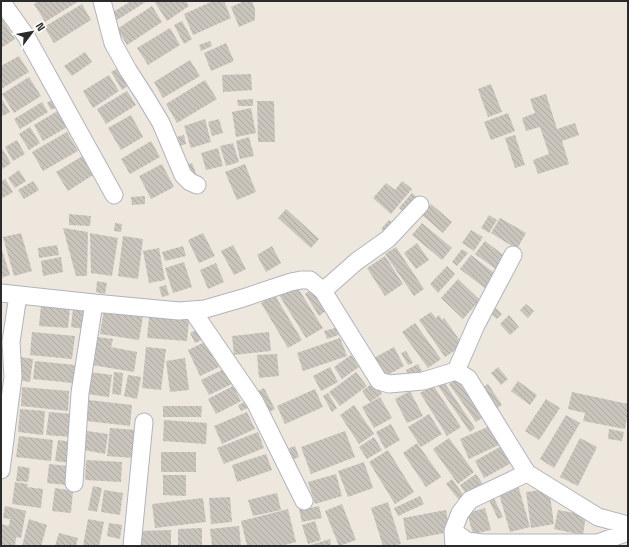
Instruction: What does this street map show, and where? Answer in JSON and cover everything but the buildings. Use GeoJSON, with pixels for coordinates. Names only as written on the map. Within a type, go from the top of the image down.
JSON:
{"type":"FeatureCollection","features":[{"type":"Feature","properties":{"kind":"street"},"geometry":{"type":"LineString","coordinates":[[1,1],[26,36],[50,82],[114,195]]}},
{"type":"Feature","properties":{"kind":"street"},"geometry":{"type":"LineString","coordinates":[[102,1],[113,43],[160,123],[183,175],[190,182],[197,185]]}},
{"type":"Feature","properties":{"kind":"street"},"geometry":{"type":"LineString","coordinates":[[323,291],[357,261],[388,239],[420,205]]}},
{"type":"Feature","properties":{"kind":"street"},"geometry":{"type":"LineString","coordinates":[[456,371],[476,325],[513,255]]}},
{"type":"Feature","properties":{"kind":"street"},"geometry":{"type":"LineString","coordinates":[[1,470],[13,377],[9,294],[94,303],[192,310],[205,309],[301,280],[310,280],[323,291],[379,381],[389,384],[423,381],[456,371],[468,378],[527,473],[598,517],[628,525]]}},
{"type":"Feature","properties":{"kind":"street"},"geometry":{"type":"LineString","coordinates":[[74,484],[80,393],[94,303]]}},
{"type":"Feature","properties":{"kind":"street"},"geometry":{"type":"LineString","coordinates":[[192,310],[255,402],[304,501]]}},
{"type":"Feature","properties":{"kind":"street"},"geometry":{"type":"LineString","coordinates":[[132,546],[144,422]]}},
{"type":"Feature","properties":{"kind":"street"},"geometry":{"type":"LineString","coordinates":[[527,473],[470,500],[460,513],[454,538],[483,543],[598,543],[628,532]]}}]}
